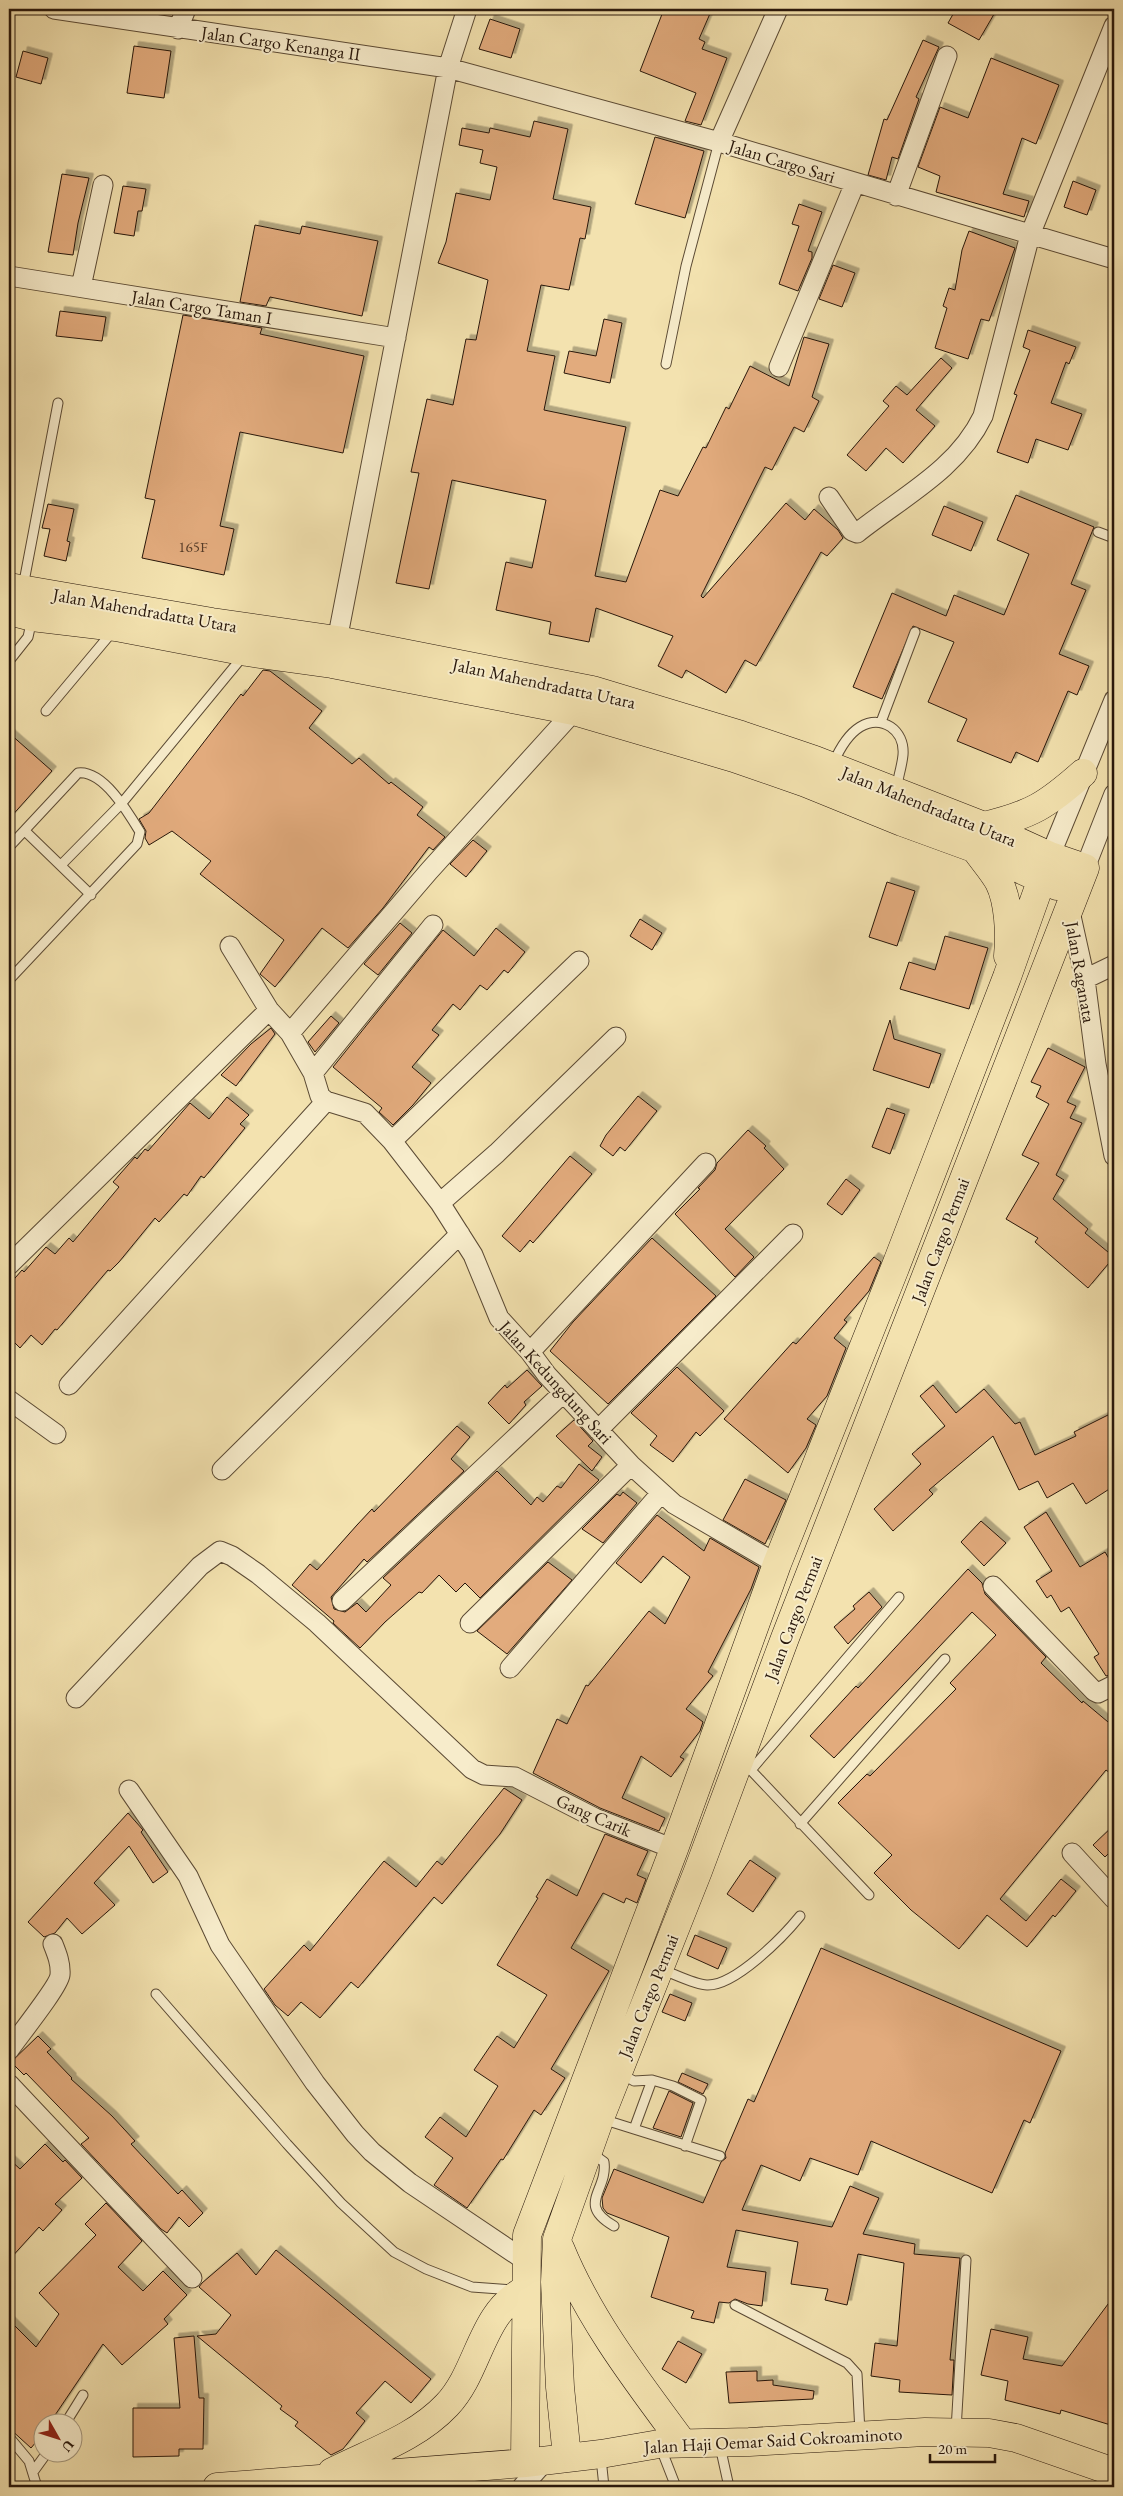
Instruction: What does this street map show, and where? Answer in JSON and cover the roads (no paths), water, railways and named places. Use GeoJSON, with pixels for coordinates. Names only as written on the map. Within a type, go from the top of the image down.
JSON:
{"type":"FeatureCollection","features":[{"type":"Feature","properties":{"kind":"highway","name":"Jalan Mahendradatta Utara"},"geometry":{"type":"LineString","coordinates":[[18,601],[212,622],[335,652],[574,711],[734,758],[806,783],[902,822],[980,838]]}},
{"type":"Feature","properties":{"kind":"highway","name":"Jalan Mahendradatta Utara"},"geometry":{"type":"LineString","coordinates":[[18,601],[116,627],[247,652],[335,652],[592,690],[741,735],[895,792],[980,838],[1045,867],[1085,868]]}},
{"type":"Feature","properties":{"kind":"highway"},"geometry":{"type":"LineString","coordinates":[[1007,977],[1009,943],[1004,899],[999,882],[980,838],[1048,802],[1083,773]]}},
{"type":"Feature","properties":{"kind":"highway","name":"Jalan Mahendradatta Utara"},"geometry":{"type":"LineString","coordinates":[[1045,867],[1072,900]]}},
{"type":"Feature","properties":{"kind":"highway","name":"Jalan Cargo Permai"},"geometry":{"type":"LineString","coordinates":[[540,2467],[525,2290],[527,2235],[674,1849],[777,1564],[891,1278],[1007,977],[1045,867]]}},
{"type":"Feature","properties":{"kind":"highway","name":"Jalan Cargo Permai"},"geometry":{"type":"LineString","coordinates":[[540,2467],[560,2387],[555,2282],[556,2239],[617,2072],[659,1968],[746,1765],[784,1638],[1085,868]]}},
{"type":"Feature","properties":{"kind":"highway"},"geometry":{"type":"LineString","coordinates":[[556,2239],[569,2271],[598,2325],[670,2443]]}},
{"type":"Feature","properties":{"kind":"highway"},"geometry":{"type":"LineString","coordinates":[[319,2479],[419,2428],[447,2405],[459,2388],[494,2319],[505,2303],[525,2290]]}},
{"type":"Feature","properties":{"kind":"highway","name":"Jalan Haji Oemar Said Cokroaminoto"},"geometry":{"type":"LineString","coordinates":[[217,2487],[291,2484],[319,2479],[540,2467],[601,2454],[670,2443],[956,2431],[989,2433],[1016,2438],[1114,2472]]}},
{"type":"Feature","properties":{"kind":"street","name":"Jalan Cargo Kenanga II"},"geometry":{"type":"LineString","coordinates":[[54,9],[448,68]]}},
{"type":"Feature","properties":{"kind":"street"},"geometry":{"type":"LineString","coordinates":[[178,29],[186,9]]}},
{"type":"Feature","properties":{"kind":"street"},"geometry":{"type":"LineString","coordinates":[[335,652],[448,68],[467,9]]}},
{"type":"Feature","properties":{"kind":"street"},"geometry":{"type":"LineString","coordinates":[[719,142],[778,9]]}},
{"type":"Feature","properties":{"kind":"street"},"geometry":{"type":"LineString","coordinates":[[829,497],[852,531],[857,533],[939,472],[954,458],[973,435],[983,416],[1030,235],[1114,26]]}},
{"type":"Feature","properties":{"kind":"street"},"geometry":{"type":"LineString","coordinates":[[896,196],[947,56]]}},
{"type":"Feature","properties":{"kind":"street","name":"Jalan Cargo Sari"},"geometry":{"type":"LineString","coordinates":[[448,68],[719,142],[896,196],[1114,258]]}},
{"type":"Feature","properties":{"kind":"street"},"geometry":{"type":"LineString","coordinates":[[779,367],[855,183]]}},
{"type":"Feature","properties":{"kind":"street"},"geometry":{"type":"LineString","coordinates":[[81,287],[103,184]]}},
{"type":"Feature","properties":{"kind":"street","name":"Jalan Cargo Taman I"},"geometry":{"type":"LineString","coordinates":[[9,276],[396,338]]}},
{"type":"Feature","properties":{"kind":"street","name":"Jalan Cargo Permai"},"geometry":{"type":"LineString","coordinates":[[1045,867],[1113,705]]}},
{"type":"Feature","properties":{"kind":"street"},"geometry":{"type":"LineString","coordinates":[[290,1033],[429,871],[574,711]]}},
{"type":"Feature","properties":{"kind":"street","name":"Jalan Cargo Permai"},"geometry":{"type":"LineString","coordinates":[[1085,868],[1114,794]]}},
{"type":"Feature","properties":{"kind":"street","name":"Jalan Raganata"},"geometry":{"type":"LineString","coordinates":[[1072,900],[1096,1064],[1114,1156]]}},
{"type":"Feature","properties":{"kind":"street"},"geometry":{"type":"LineString","coordinates":[[312,1073],[433,925]]}},
{"type":"Feature","properties":{"kind":"street"},"geometry":{"type":"LineString","coordinates":[[69,1384],[326,1102],[320,1096],[312,1073],[290,1033],[269,1010],[230,946]]}},
{"type":"Feature","properties":{"kind":"street"},"geometry":{"type":"LineString","coordinates":[[392,1141],[579,961]]}},
{"type":"Feature","properties":{"kind":"street"},"geometry":{"type":"LineString","coordinates":[[1085,979],[1114,965]]}},
{"type":"Feature","properties":{"kind":"street"},"geometry":{"type":"LineString","coordinates":[[9,1265],[269,1010]]}},
{"type":"Feature","properties":{"kind":"street"},"geometry":{"type":"LineString","coordinates":[[440,1203],[497,1153],[616,1037]]}},
{"type":"Feature","properties":{"kind":"street","name":"Jalan Kedungdung Sari"},"geometry":{"type":"LineString","coordinates":[[326,1102],[365,1113],[392,1141],[440,1203],[460,1234],[479,1267],[493,1308],[499,1318],[530,1352],[563,1393],[631,1465],[661,1493],[694,1517],[777,1564]]}},
{"type":"Feature","properties":{"kind":"street"},"geometry":{"type":"LineString","coordinates":[[530,1352],[706,1163]]}},
{"type":"Feature","properties":{"kind":"street"},"geometry":{"type":"LineString","coordinates":[[222,1470],[460,1234]]}},
{"type":"Feature","properties":{"kind":"street"},"geometry":{"type":"LineString","coordinates":[[598,1430],[793,1234]]}},
{"type":"Feature","properties":{"kind":"street"},"geometry":{"type":"LineString","coordinates":[[342,1601],[563,1393]]}},
{"type":"Feature","properties":{"kind":"street"},"geometry":{"type":"LineString","coordinates":[[9,1400],[56,1434]]}},
{"type":"Feature","properties":{"kind":"street"},"geometry":{"type":"LineString","coordinates":[[470,1623],[631,1465]]}},
{"type":"Feature","properties":{"kind":"street"},"geometry":{"type":"LineString","coordinates":[[510,1668],[661,1493]]}},
{"type":"Feature","properties":{"kind":"street","name":"Gang Carik"},"geometry":{"type":"LineString","coordinates":[[76,1698],[208,1557],[220,1551],[232,1556],[251,1569],[300,1608],[472,1769],[484,1775],[515,1777],[596,1818],[674,1849]]}},
{"type":"Feature","properties":{"kind":"street"},"geometry":{"type":"LineString","coordinates":[[993,1586],[1094,1691],[1098,1693],[1114,1685]]}},
{"type":"Feature","properties":{"kind":"street"},"geometry":{"type":"LineString","coordinates":[[129,1790],[188,1876],[224,1951],[315,2083],[355,2134],[372,2152],[410,2183],[526,2261]]}},
{"type":"Feature","properties":{"kind":"street"},"geometry":{"type":"LineString","coordinates":[[1072,1853],[1114,1899]]}},
{"type":"Feature","properties":{"kind":"street"},"geometry":{"type":"LineString","coordinates":[[9,2050],[53,1990],[60,1976],[60,1962],[53,1944]]}},
{"type":"Feature","properties":{"kind":"street"},"geometry":{"type":"LineString","coordinates":[[9,2084],[192,2278]]}},
{"type":"Feature","properties":{"kind":"lane"},"geometry":{"type":"LineString","coordinates":[[666,364],[686,266],[719,142]]}},
{"type":"Feature","properties":{"kind":"lane"},"geometry":{"type":"LineString","coordinates":[[9,662],[28,637],[18,601],[58,403]]}},
{"type":"Feature","properties":{"kind":"lane"},"geometry":{"type":"LineString","coordinates":[[1098,532],[1114,538]]}},
{"type":"Feature","properties":{"kind":"lane"},"geometry":{"type":"LineString","coordinates":[[46,711],[116,627]]}},
{"type":"Feature","properties":{"kind":"lane"},"geometry":{"type":"LineString","coordinates":[[880,722],[915,632]]}},
{"type":"Feature","properties":{"kind":"lane"},"geometry":{"type":"LineString","coordinates":[[61,865],[122,803],[247,652]]}},
{"type":"Feature","properties":{"kind":"lane"},"geometry":{"type":"LineString","coordinates":[[831,767],[844,742],[859,728],[870,722],[880,722],[893,727],[900,736],[903,754],[895,792]]}},
{"type":"Feature","properties":{"kind":"lane"},"geometry":{"type":"LineString","coordinates":[[9,847],[73,776],[78,773],[88,772],[94,776],[122,803],[140,832],[138,844],[9,980]]}},
{"type":"Feature","properties":{"kind":"lane"},"geometry":{"type":"LineString","coordinates":[[25,831],[91,895]]}},
{"type":"Feature","properties":{"kind":"lane"},"geometry":{"type":"LineString","coordinates":[[869,1895],[746,1765],[899,1597]]}},
{"type":"Feature","properties":{"kind":"lane"},"geometry":{"type":"LineString","coordinates":[[800,1824],[945,1659]]}},
{"type":"Feature","properties":{"kind":"lane"},"geometry":{"type":"LineString","coordinates":[[659,1968],[707,1985],[728,1980],[775,1944],[800,1916]]}},
{"type":"Feature","properties":{"kind":"lane"},"geometry":{"type":"LineString","coordinates":[[156,1994],[321,2181],[371,2232],[394,2252],[426,2269],[472,2287],[525,2290]]}},
{"type":"Feature","properties":{"kind":"lane"},"geometry":{"type":"LineString","coordinates":[[617,2072],[634,2080],[652,2080],[673,2086],[701,2100],[685,2146]]}},
{"type":"Feature","properties":{"kind":"lane"},"geometry":{"type":"LineString","coordinates":[[634,2129],[652,2080]]}},
{"type":"Feature","properties":{"kind":"lane"},"geometry":{"type":"LineString","coordinates":[[600,2118],[720,2156]]}},
{"type":"Feature","properties":{"kind":"lane"},"geometry":{"type":"LineString","coordinates":[[588,2151],[604,2162],[605,2170],[594,2202],[601,2219],[614,2226]]}},
{"type":"Feature","properties":{"kind":"lane"},"geometry":{"type":"LineString","coordinates":[[956,2431],[966,2260]]}},
{"type":"Feature","properties":{"kind":"lane"},"geometry":{"type":"LineString","coordinates":[[735,2305],[847,2363],[857,2374],[860,2393],[860,2436]]}},
{"type":"Feature","properties":{"kind":"lane"},"geometry":{"type":"LineString","coordinates":[[71,2414],[83,2395]]}},
{"type":"Feature","properties":{"kind":"lane"},"geometry":{"type":"LineString","coordinates":[[9,2438],[22,2450],[34,2472],[37,2487]]}},
{"type":"Feature","properties":{"kind":"lane"},"geometry":{"type":"LineString","coordinates":[[719,2442],[729,2487]]}},
{"type":"Feature","properties":{"kind":"lane"},"geometry":{"type":"LineString","coordinates":[[670,2443],[676,2487]]}},
{"type":"Feature","properties":{"kind":"lane"},"geometry":{"type":"LineString","coordinates":[[601,2454],[604,2487]]}},
{"type":"Feature","properties":{"kind":"lane"},"geometry":{"type":"LineString","coordinates":[[34,2472],[39,2464]]}}]}
